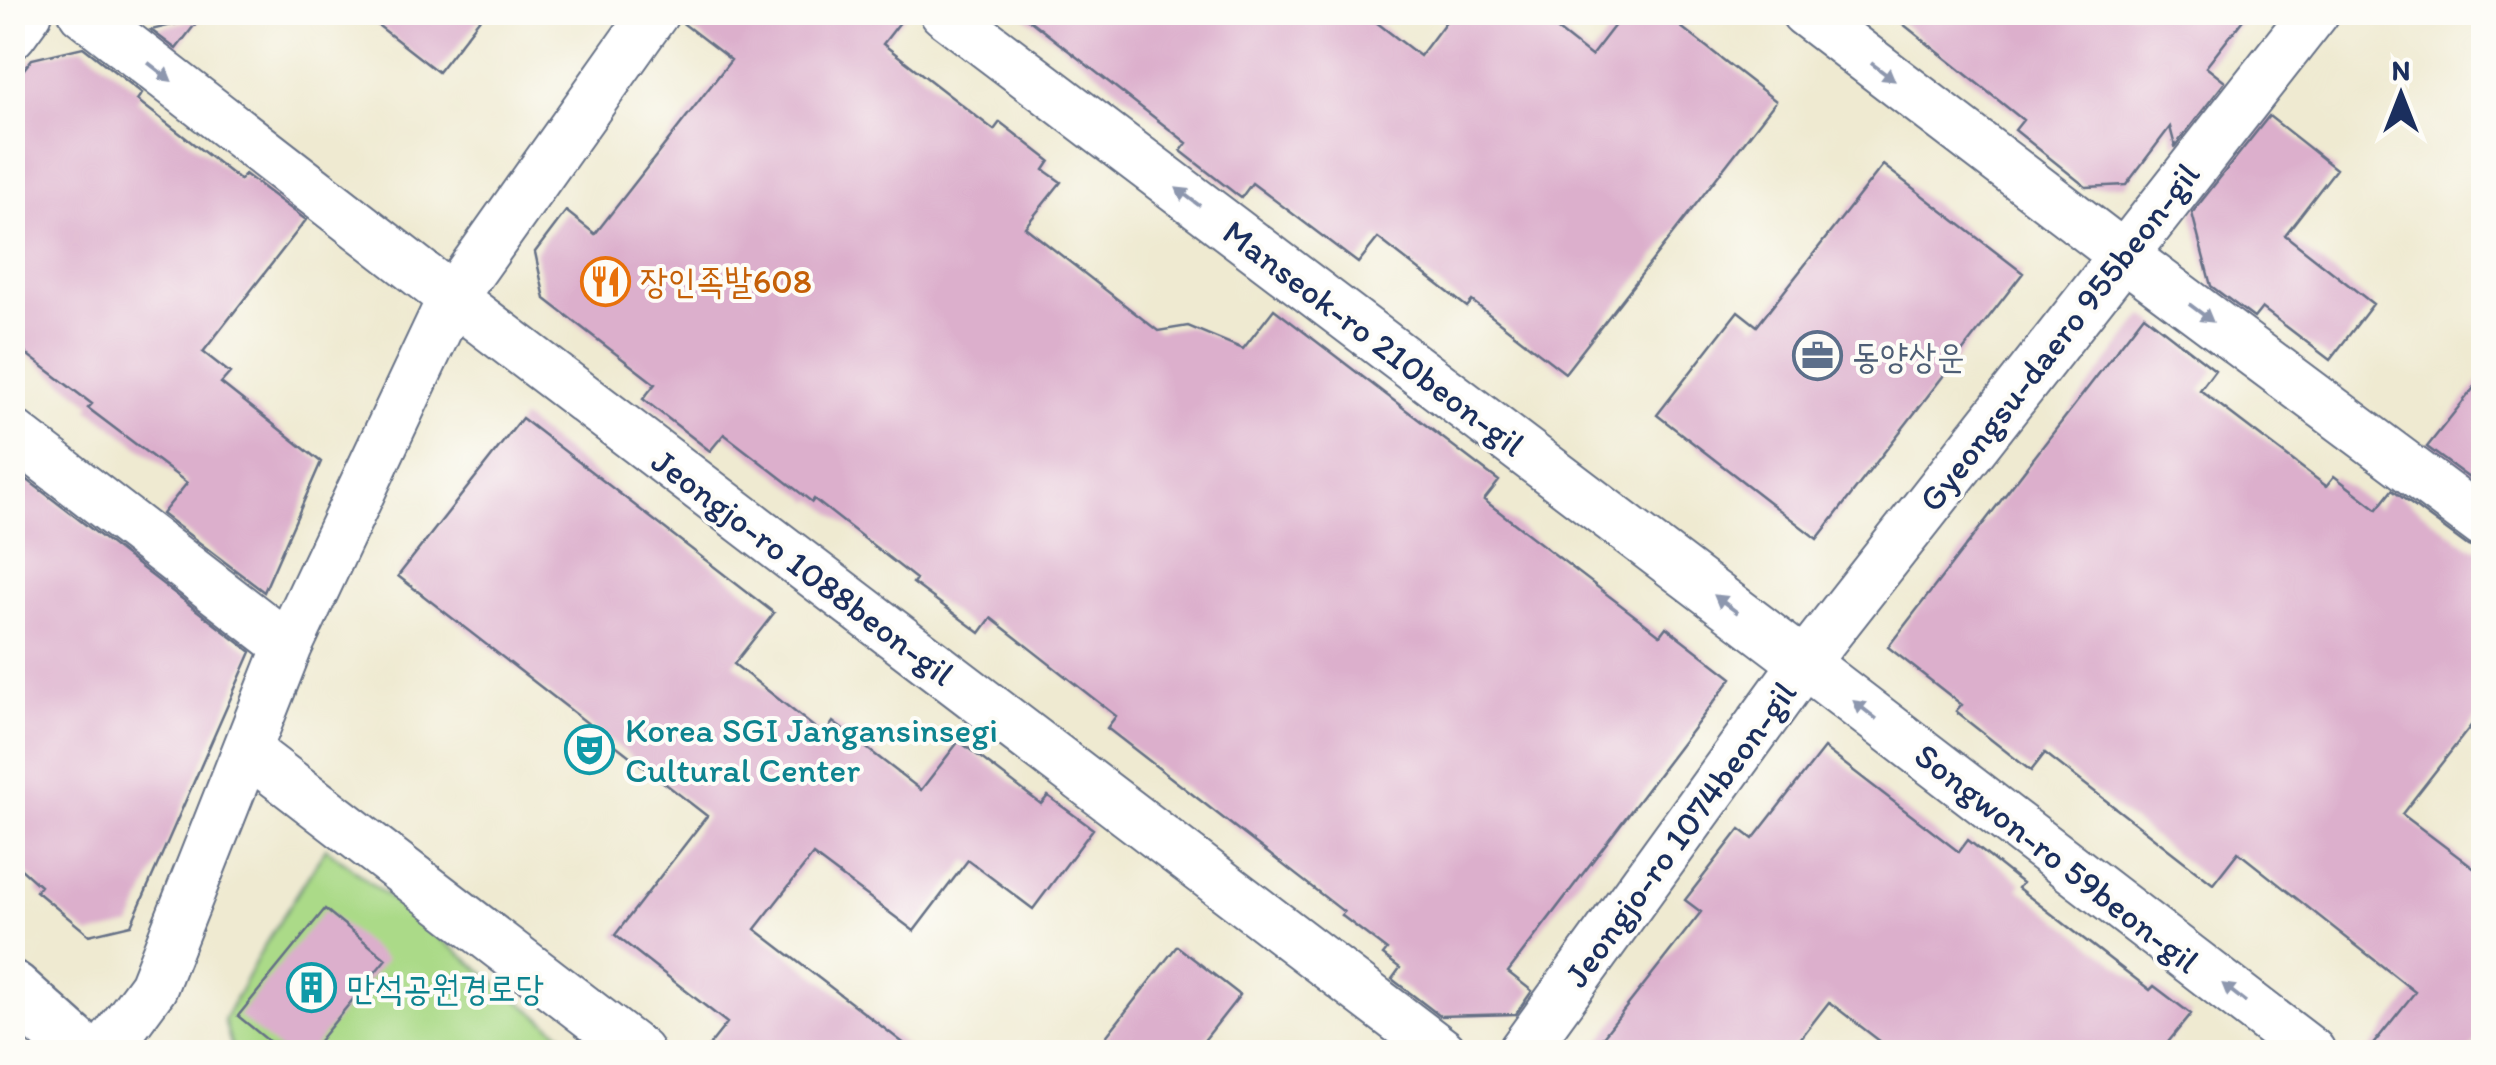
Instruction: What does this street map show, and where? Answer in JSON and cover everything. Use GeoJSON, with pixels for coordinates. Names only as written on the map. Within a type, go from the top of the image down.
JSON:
{"type":"FeatureCollection","features":[{"type":"Feature","properties":{"kind":"street"},"geometry":{"type":"LineString","coordinates":[[12,34],[28,12]]}},
{"type":"Feature","properties":{"kind":"street","name":"Jeongjo-ro 1088beon-gil"},"geometry":{"type":"LineString","coordinates":[[82,12],[1442,1052]]}},
{"type":"Feature","properties":{"kind":"street"},"geometry":{"type":"LineString","coordinates":[[106,1052],[153,987],[288,646],[452,298],[655,12]]}},
{"type":"Feature","properties":{"kind":"street","name":"Manseok-ro 210beon-gil"},"geometry":{"type":"LineString","coordinates":[[944,12],[1804,663]]}},
{"type":"Feature","properties":{"kind":"street"},"geometry":{"type":"LineString","coordinates":[[1805,12],[2122,255],[2484,524]]}},
{"type":"Feature","properties":{"kind":"street","name":"Gyeongsu-daero 955beon-gil"},"geometry":{"type":"LineString","coordinates":[[1804,663],[2315,12]]}},
{"type":"Feature","properties":{"kind":"street"},"geometry":{"type":"LineString","coordinates":[[12,433],[288,646]]}},
{"type":"Feature","properties":{"kind":"street","name":"Jeongjo-ro 1074beon-gil"},"geometry":{"type":"LineString","coordinates":[[1522,1052],[1804,663]]}},
{"type":"Feature","properties":{"kind":"street","name":"Songwon-ro 59beon-gil"},"geometry":{"type":"LineString","coordinates":[[1804,663],[2311,1052]]}},
{"type":"Feature","properties":{"kind":"street"},"geometry":{"type":"LineString","coordinates":[[248,751],[638,1052]]}},
{"type":"Feature","properties":{"kind":"street"},"geometry":{"type":"LineString","coordinates":[[12,990],[82,1052]]}},
{"type":"Feature","properties":{"kind":"green space"},"geometry":{"type":"Polygon","coordinates":[[[326,848],[584,1052],[233,1052],[224,1020],[264,946],[326,848]]]}},
{"type":"Feature","properties":{"kind":"building"},"geometry":{"type":"Polygon","coordinates":[[[361,12],[485,12],[438,72],[361,12]]]}},
{"type":"Feature","properties":{"kind":"building"},"geometry":{"type":"Polygon","coordinates":[[[682,12],[908,12],[883,44],[994,130],[1000,122],[1050,161],[1044,170],[1061,182],[1025,227],[1158,331],[1188,326],[1243,349],[1274,309],[1499,481],[1484,500],[1660,635],[1666,627],[1732,678],[1508,972],[1532,991],[1516,1014],[1440,1016],[1392,979],[1400,968],[1383,955],[1387,950],[1341,915],[1344,912],[1107,728],[1116,716],[991,618],[980,633],[913,583],[916,579],[814,499],[812,502],[724,434],[710,451],[643,399],[655,384],[545,299],[535,252],[566,211],[595,234],[731,60],[680,21],[682,12]]]}},
{"type":"Feature","properties":{"kind":"building"},"geometry":{"type":"Polygon","coordinates":[[[1019,12],[1363,12],[1420,56],[1453,12],[1535,12],[1591,56],[1625,12],[1662,12],[1776,101],[1565,373],[1472,301],[1467,307],[1378,238],[1358,263],[1252,183],[1241,198],[1181,151],[1187,143],[1019,12]]]}},
{"type":"Feature","properties":{"kind":"building"},"geometry":{"type":"Polygon","coordinates":[[[1888,12],[2249,12],[2206,67],[2225,82],[2175,146],[2170,127],[2126,185],[2086,187],[2015,130],[2023,120],[1888,12]]]}},
{"type":"Feature","properties":{"kind":"building"},"geometry":{"type":"Polygon","coordinates":[[[200,18],[176,49],[151,30],[200,18]]]}},
{"type":"Feature","properties":{"kind":"building"},"geometry":{"type":"Polygon","coordinates":[[[83,47],[142,93],[137,100],[240,180],[245,174],[306,220],[203,352],[230,373],[221,383],[321,462],[264,592],[162,514],[187,483],[88,408],[92,404],[12,343],[12,84],[32,59],[83,47]]]}},
{"type":"Feature","properties":{"kind":"building"},"geometry":{"type":"Polygon","coordinates":[[[2269,116],[2336,169],[2285,235],[2373,304],[2330,360],[2262,308],[2254,318],[2211,286],[2192,213],[2269,116]]]}},
{"type":"Feature","properties":{"kind":"building"},"geometry":{"type":"Polygon","coordinates":[[[1883,165],[2023,273],[1817,539],[1657,415],[1738,311],[1757,326],[1883,165]]]}},
{"type":"Feature","properties":{"kind":"building"},"geometry":{"type":"Polygon","coordinates":[[[2144,315],[2215,370],[2200,390],[2326,486],[2334,476],[2377,509],[2392,490],[2468,546],[2484,551],[2484,709],[2402,814],[2484,876],[2484,1033],[2468,1052],[2367,1052],[2415,992],[2238,852],[2213,884],[2045,753],[2031,771],[1956,712],[1962,705],[1888,647],[2144,315]]]}},
{"type":"Feature","properties":{"kind":"building"},"geometry":{"type":"Polygon","coordinates":[[[2484,375],[2484,489],[2427,447],[2484,375]]]}},
{"type":"Feature","properties":{"kind":"building"},"geometry":{"type":"Polygon","coordinates":[[[522,418],[774,613],[734,664],[824,735],[833,722],[921,790],[959,741],[1041,804],[1048,796],[1093,829],[1033,909],[968,860],[914,931],[813,855],[755,929],[915,1052],[704,1052],[727,1023],[615,935],[707,816],[398,576],[522,418]]]}},
{"type":"Feature","properties":{"kind":"building"},"geometry":{"type":"Polygon","coordinates":[[[12,468],[251,652],[131,925],[89,935],[36,891],[40,886],[12,861],[12,468]]]}},
{"type":"Feature","properties":{"kind":"building"},"geometry":{"type":"Polygon","coordinates":[[[1824,748],[1959,852],[1968,840],[2022,883],[2018,888],[2150,990],[2154,986],[2191,1014],[2160,1052],[1894,1052],[1829,1002],[1790,1052],[1591,1052],[1701,912],[1685,900],[1740,829],[1753,839],[1824,748]]]}},
{"type":"Feature","properties":{"kind":"building","name":"만석공원경로당"},"geometry":{"type":"Polygon","coordinates":[[[325,909],[386,959],[310,1052],[282,1052],[238,1016],[325,909]]]}},
{"type":"Feature","properties":{"kind":"building"},"geometry":{"type":"Polygon","coordinates":[[[1177,946],[1240,995],[1195,1052],[1094,1052],[1177,946]]]}},
{"type":"Feature","properties":{"kind":"place","name":"장인족발608"},"geometry":{"type":"Point","coordinates":[605,281]}},
{"type":"Feature","properties":{"kind":"place","name":"동양상운"},"geometry":{"type":"Point","coordinates":[1817,356]}},
{"type":"Feature","properties":{"kind":"place","name":"Korea SGI Jangansinsegi Cultural Center"},"geometry":{"type":"Point","coordinates":[590,750]}},
{"type":"Feature","properties":{"kind":"place","name":"만석공원경로당"},"geometry":{"type":"Point","coordinates":[312,988]}}]}
